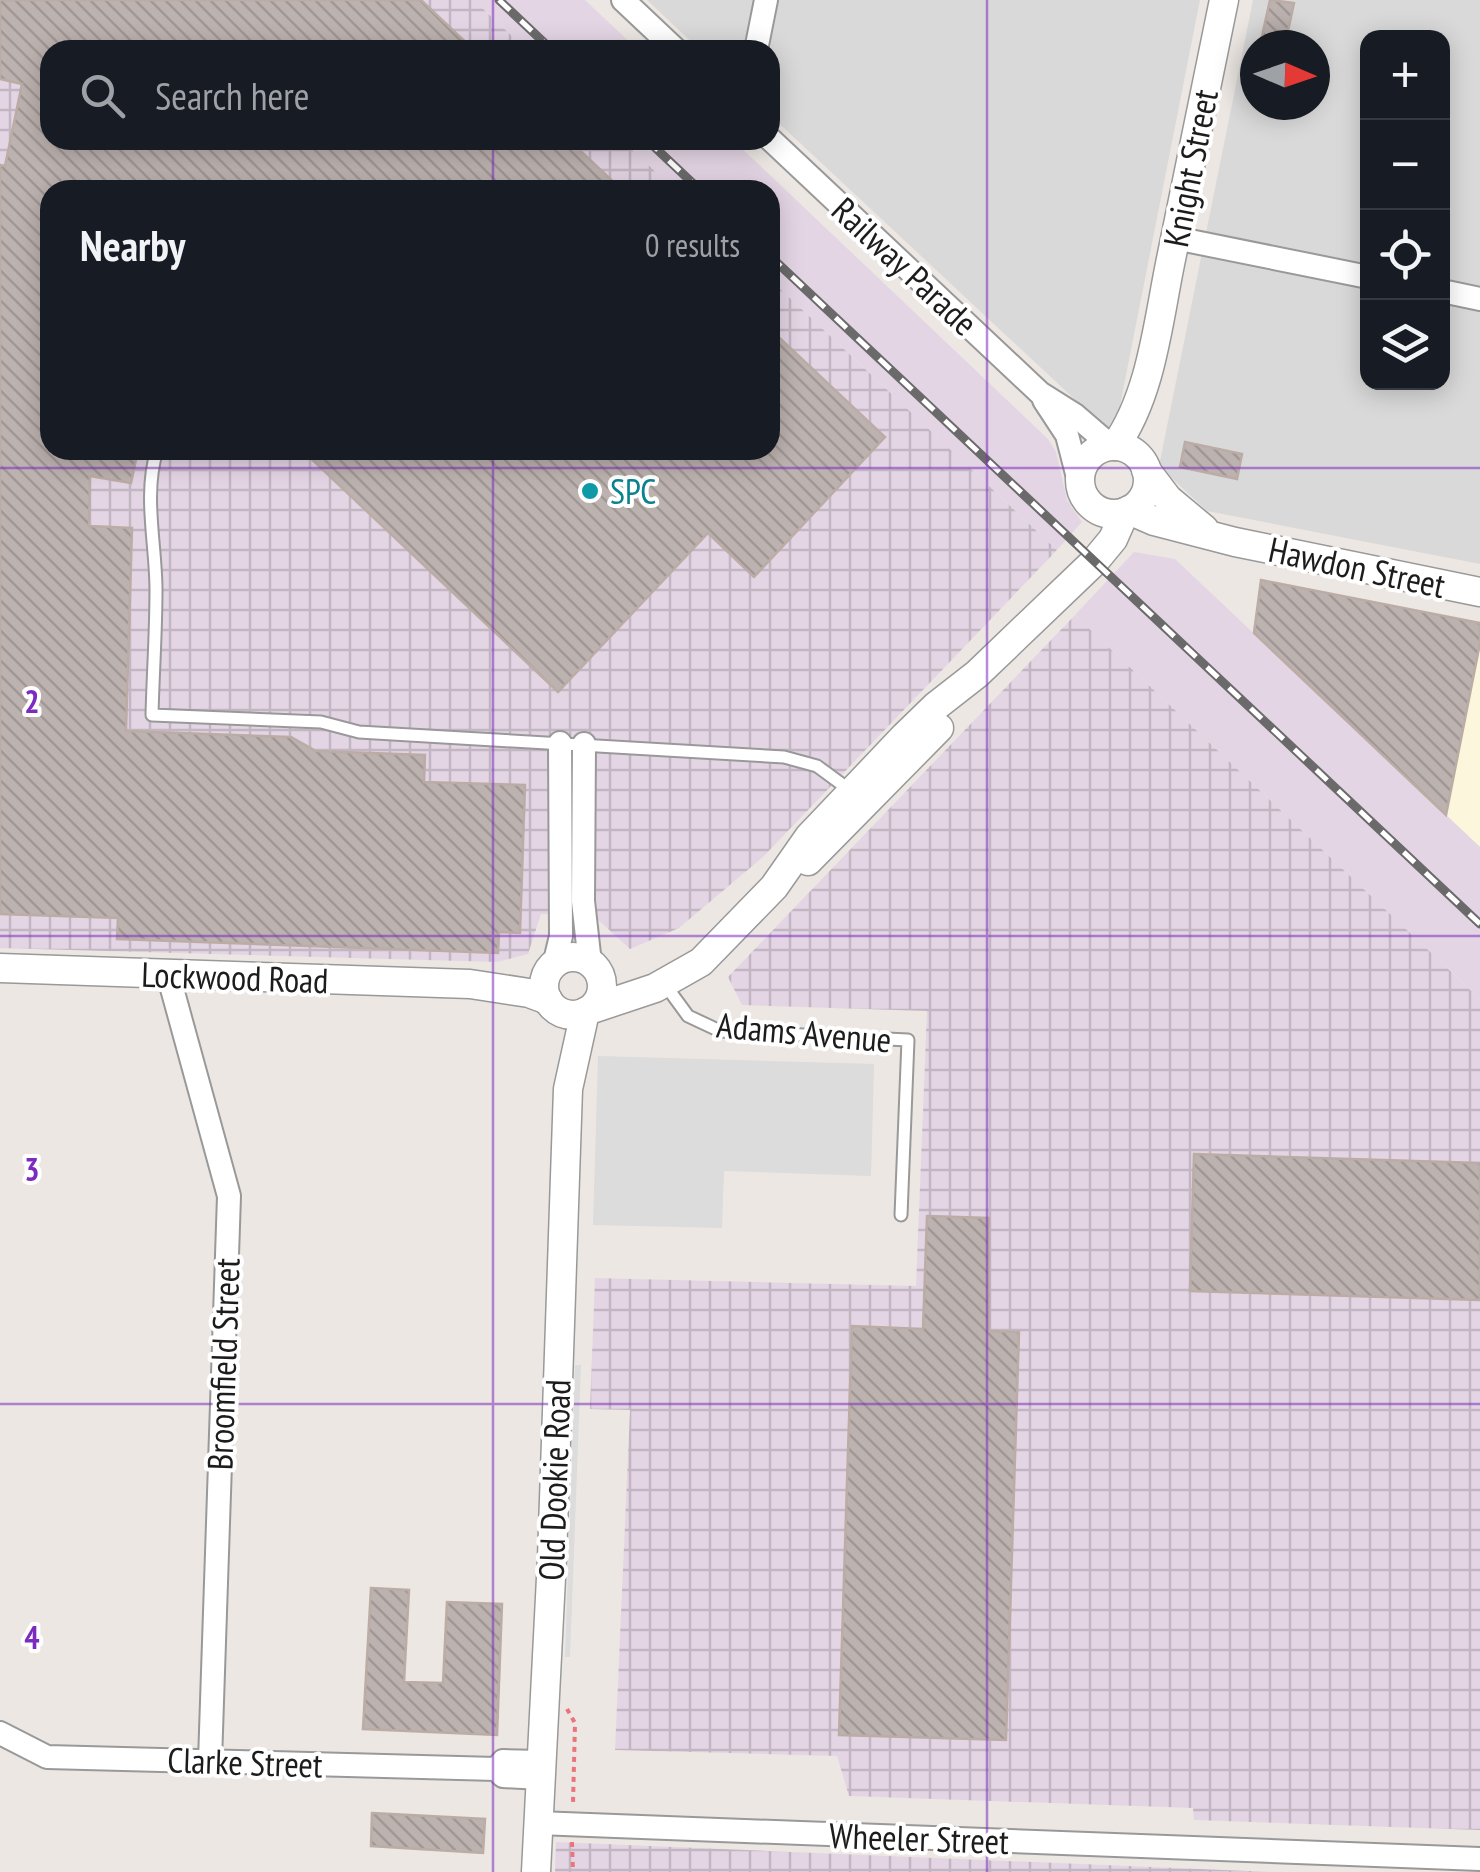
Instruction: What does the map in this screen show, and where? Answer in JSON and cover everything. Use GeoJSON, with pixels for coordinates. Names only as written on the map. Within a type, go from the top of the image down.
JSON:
{"type":"FeatureCollection","features":[{"type":"Feature","properties":{"kind":"street"},"geometry":{"type":"LineString","coordinates":[[622,0],[665,40]]}},
{"type":"Feature","properties":{"kind":"street"},"geometry":{"type":"LineString","coordinates":[[758,40],[766,0]]}},
{"type":"Feature","properties":{"kind":"street","name":"Knight Street"},"geometry":{"type":"LineString","coordinates":[[1113,446],[1124,434],[1139,397],[1156,336],[1224,0]]}},
{"type":"Feature","properties":{"kind":"street","name":"Railway Parade"},"geometry":{"type":"LineString","coordinates":[[780,148],[1040,393],[1113,446]]}},
{"type":"Feature","properties":{"kind":"street"},"geometry":{"type":"LineString","coordinates":[[1175,238],[1360,274]]}},
{"type":"Feature","properties":{"kind":"street"},"geometry":{"type":"LineString","coordinates":[[1450,293],[1480,299]]}},
{"type":"Feature","properties":{"kind":"street","name":"Knight Street"},"geometry":{"type":"LineString","coordinates":[[1144,467],[1156,336]]}},
{"type":"Feature","properties":{"kind":"street","name":"Railway Parade"},"geometry":{"type":"LineString","coordinates":[[1040,393],[1066,435],[1086,497]]}},
{"type":"Feature","properties":{"kind":"street"},"geometry":{"type":"LineString","coordinates":[[572,744],[561,936],[545,987],[550,1003],[571,1015],[667,982],[701,962],[774,888],[822,850],[859,797],[909,745],[949,718],[977,674],[1094,562],[1113,539],[1127,511],[1143,498],[1146,489],[1144,467],[1132,452],[1113,446],[1102,448],[1086,460],[1082,469],[1092,535],[1060,592]]}},
{"type":"Feature","properties":{"kind":"street","name":"Hawdon Street"},"geometry":{"type":"LineString","coordinates":[[1144,467],[1187,517],[1205,530],[1234,542]]}},
{"type":"Feature","properties":{"kind":"street"},"geometry":{"type":"LineString","coordinates":[[1086,497],[1108,514],[1127,511]]}},
{"type":"Feature","properties":{"kind":"street","name":"Hawdon Street"},"geometry":{"type":"LineString","coordinates":[[1127,511],[1234,542],[1480,592]]}},
{"type":"Feature","properties":{"kind":"street"},"geometry":{"type":"LineString","coordinates":[[572,744],[583,901],[594,966],[601,978],[600,996],[587,1011]]}},
{"type":"Feature","properties":{"kind":"street"},"geometry":{"type":"LineString","coordinates":[[552,967],[572,957],[629,976],[644,974],[725,937]]}},
{"type":"Feature","properties":{"kind":"street","name":"Lockwood Road"},"geometry":{"type":"LineString","coordinates":[[470,984],[552,967]]}},
{"type":"Feature","properties":{"kind":"street","name":"Lockwood Road"},"geometry":{"type":"LineString","coordinates":[[0,968],[470,984],[529,993],[550,1003]]}},
{"type":"Feature","properties":{"kind":"street","name":"Broomfield Street"},"geometry":{"type":"LineString","coordinates":[[168,974],[229,1196],[210,1761]]}},
{"type":"Feature","properties":{"kind":"street","name":"Old Dookie Road"},"geometry":{"type":"LineString","coordinates":[[550,1003],[568,1088]]}},
{"type":"Feature","properties":{"kind":"street","name":"Old Dookie Road"},"geometry":{"type":"LineString","coordinates":[[536,1872],[568,1088],[587,1011]]}},
{"type":"Feature","properties":{"kind":"street","name":"Clarke Street"},"geometry":{"type":"LineString","coordinates":[[0,1733],[47,1757],[496,1769],[504,1761],[541,1770]]}},
{"type":"Feature","properties":{"kind":"street","name":"Wheeler Street"},"geometry":{"type":"LineString","coordinates":[[538,1822],[1480,1859]]}},
{"type":"Feature","properties":{"kind":"lane"},"geometry":{"type":"LineString","coordinates":[[154,460],[151,497],[156,588],[152,715],[320,722],[359,732],[784,757],[817,766],[859,797]]}},
{"type":"Feature","properties":{"kind":"lane","name":"Adams Avenue"},"geometry":{"type":"LineString","coordinates":[[667,982],[688,1016],[720,1031],[908,1040],[901,1214]]}},
{"type":"Feature","properties":{"kind":"path"},"geometry":{"type":"LineString","coordinates":[[546,1672],[575,1723],[570,1863],[573,1872]]}},
{"type":"Feature","properties":{"kind":"shaded area"},"geometry":{"type":"Polygon","coordinates":[[[0,0],[474,0],[516,40],[40,40],[40,150],[633,150],[664,180],[40,180],[40,460],[780,460],[780,288],[1057,550],[763,857],[679,928],[630,949],[594,916],[541,914],[528,954],[497,962],[0,948],[0,0]]]}},
{"type":"Feature","properties":{"kind":"shaded area"},"geometry":{"type":"Polygon","coordinates":[[[474,0],[585,0],[627,40],[516,40],[474,0]]]}},
{"type":"Feature","properties":{"kind":"shaded area"},"geometry":{"type":"Polygon","coordinates":[[[647,0],[1200,0],[1114,436],[780,124],[780,40],[689,40],[647,0]]]}},
{"type":"Feature","properties":{"kind":"shaded area"},"geometry":{"type":"Polygon","coordinates":[[[1253,0],[1480,0],[1480,564],[1207,511],[1159,466],[1240,64],[1240,120],[1330,120],[1330,30],[1247,30],[1253,0]]]}},
{"type":"Feature","properties":{"kind":"shaded area"},"geometry":{"type":"Polygon","coordinates":[[[633,150],[744,150],[775,180],[664,180],[633,150]]]}},
{"type":"Feature","properties":{"kind":"shaded area"},"geometry":{"type":"Polygon","coordinates":[[[780,185],[1048,439],[1056,452],[1067,500],[1082,522],[1057,550],[780,288],[780,185]]]}},
{"type":"Feature","properties":{"kind":"shaded area"},"geometry":{"type":"Polygon","coordinates":[[[1134,552],[1175,559],[1480,847],[1480,999],[1075,615],[1134,552]]]}},
{"type":"Feature","properties":{"kind":"shaded area"},"geometry":{"type":"Polygon","coordinates":[[[1075,615],[1480,999],[1480,1830],[1194,1820],[1193,1808],[849,1796],[837,1756],[615,1750],[630,1410],[590,1409],[595,1278],[916,1286],[927,1011],[742,1005],[728,977],[1075,615]]]}},
{"type":"Feature","properties":{"kind":"shaded area"},"geometry":{"type":"Polygon","coordinates":[[[1480,643],[1480,847],[1446,815],[1480,643]]]}},
{"type":"Feature","properties":{"kind":"shaded area"},"geometry":{"type":"Polygon","coordinates":[[[598,1056],[874,1064],[871,1176],[724,1171],[722,1228],[593,1225],[598,1056]]]}},
{"type":"Feature","properties":{"kind":"shaded area"},"geometry":{"type":"Polygon","coordinates":[[[575,1365],[581,1365],[570,1657],[565,1657],[575,1365]]]}},
{"type":"Feature","properties":{"kind":"shaded area"},"geometry":{"type":"Polygon","coordinates":[[[556,1842],[1271,1872],[555,1872],[556,1842]]]}},
{"type":"Feature","properties":{"kind":"building"},"geometry":{"type":"Polygon","coordinates":[[[0,0],[421,0],[463,40],[40,40],[40,150],[580,150],[611,180],[40,180],[40,460],[136,460],[131,483],[90,476],[89,526],[132,528],[126,731],[291,737],[316,751],[425,755],[424,782],[525,785],[520,933],[499,932],[498,953],[117,939],[118,918],[0,914],[0,165],[5,166],[22,84],[0,79],[0,0]]]}},
{"type":"Feature","properties":{"kind":"building"},"geometry":{"type":"Polygon","coordinates":[[[1270,0],[1294,3],[1288,30],[1263,30],[1270,0]]]}},
{"type":"Feature","properties":{"kind":"building","name":"SPC"},"geometry":{"type":"Polygon","coordinates":[[[780,338],[885,437],[754,577],[708,533],[558,692],[313,460],[780,460],[780,338]]]}},
{"type":"Feature","properties":{"kind":"building"},"geometry":{"type":"Polygon","coordinates":[[[1185,442],[1242,454],[1237,479],[1180,467],[1185,442]]]}},
{"type":"Feature","properties":{"kind":"building"},"geometry":{"type":"Polygon","coordinates":[[[1261,580],[1480,623],[1480,643],[1446,815],[1254,633],[1261,580]]]}},
{"type":"Feature","properties":{"kind":"building"},"geometry":{"type":"Polygon","coordinates":[[[1194,1154],[1480,1163],[1480,1300],[1190,1291],[1194,1154]]]}},
{"type":"Feature","properties":{"kind":"building"},"geometry":{"type":"Polygon","coordinates":[[[927,1216],[989,1218],[989,1331],[1019,1332],[1006,1740],[839,1735],[852,1326],[923,1329],[927,1216]]]}},
{"type":"Feature","properties":{"kind":"building"},"geometry":{"type":"Polygon","coordinates":[[[371,1588],[409,1590],[404,1682],[443,1683],[447,1602],[502,1604],[497,1735],[363,1729],[371,1588]]]}},
{"type":"Feature","properties":{"kind":"building"},"geometry":{"type":"Polygon","coordinates":[[[372,1813],[485,1819],[483,1853],[371,1846],[372,1813]]]}},
{"type":"Feature","properties":{"kind":"railway"},"geometry":{"type":"LineString","coordinates":[[499,0],[541,40]]}},
{"type":"Feature","properties":{"kind":"railway"},"geometry":{"type":"LineString","coordinates":[[658,150],[689,180]]}},
{"type":"Feature","properties":{"kind":"railway"},"geometry":{"type":"LineString","coordinates":[[780,265],[1480,924]]}},
{"type":"Feature","properties":{"kind":"place","name":"SPC"},"geometry":{"type":"Point","coordinates":[590,491]}}]}
